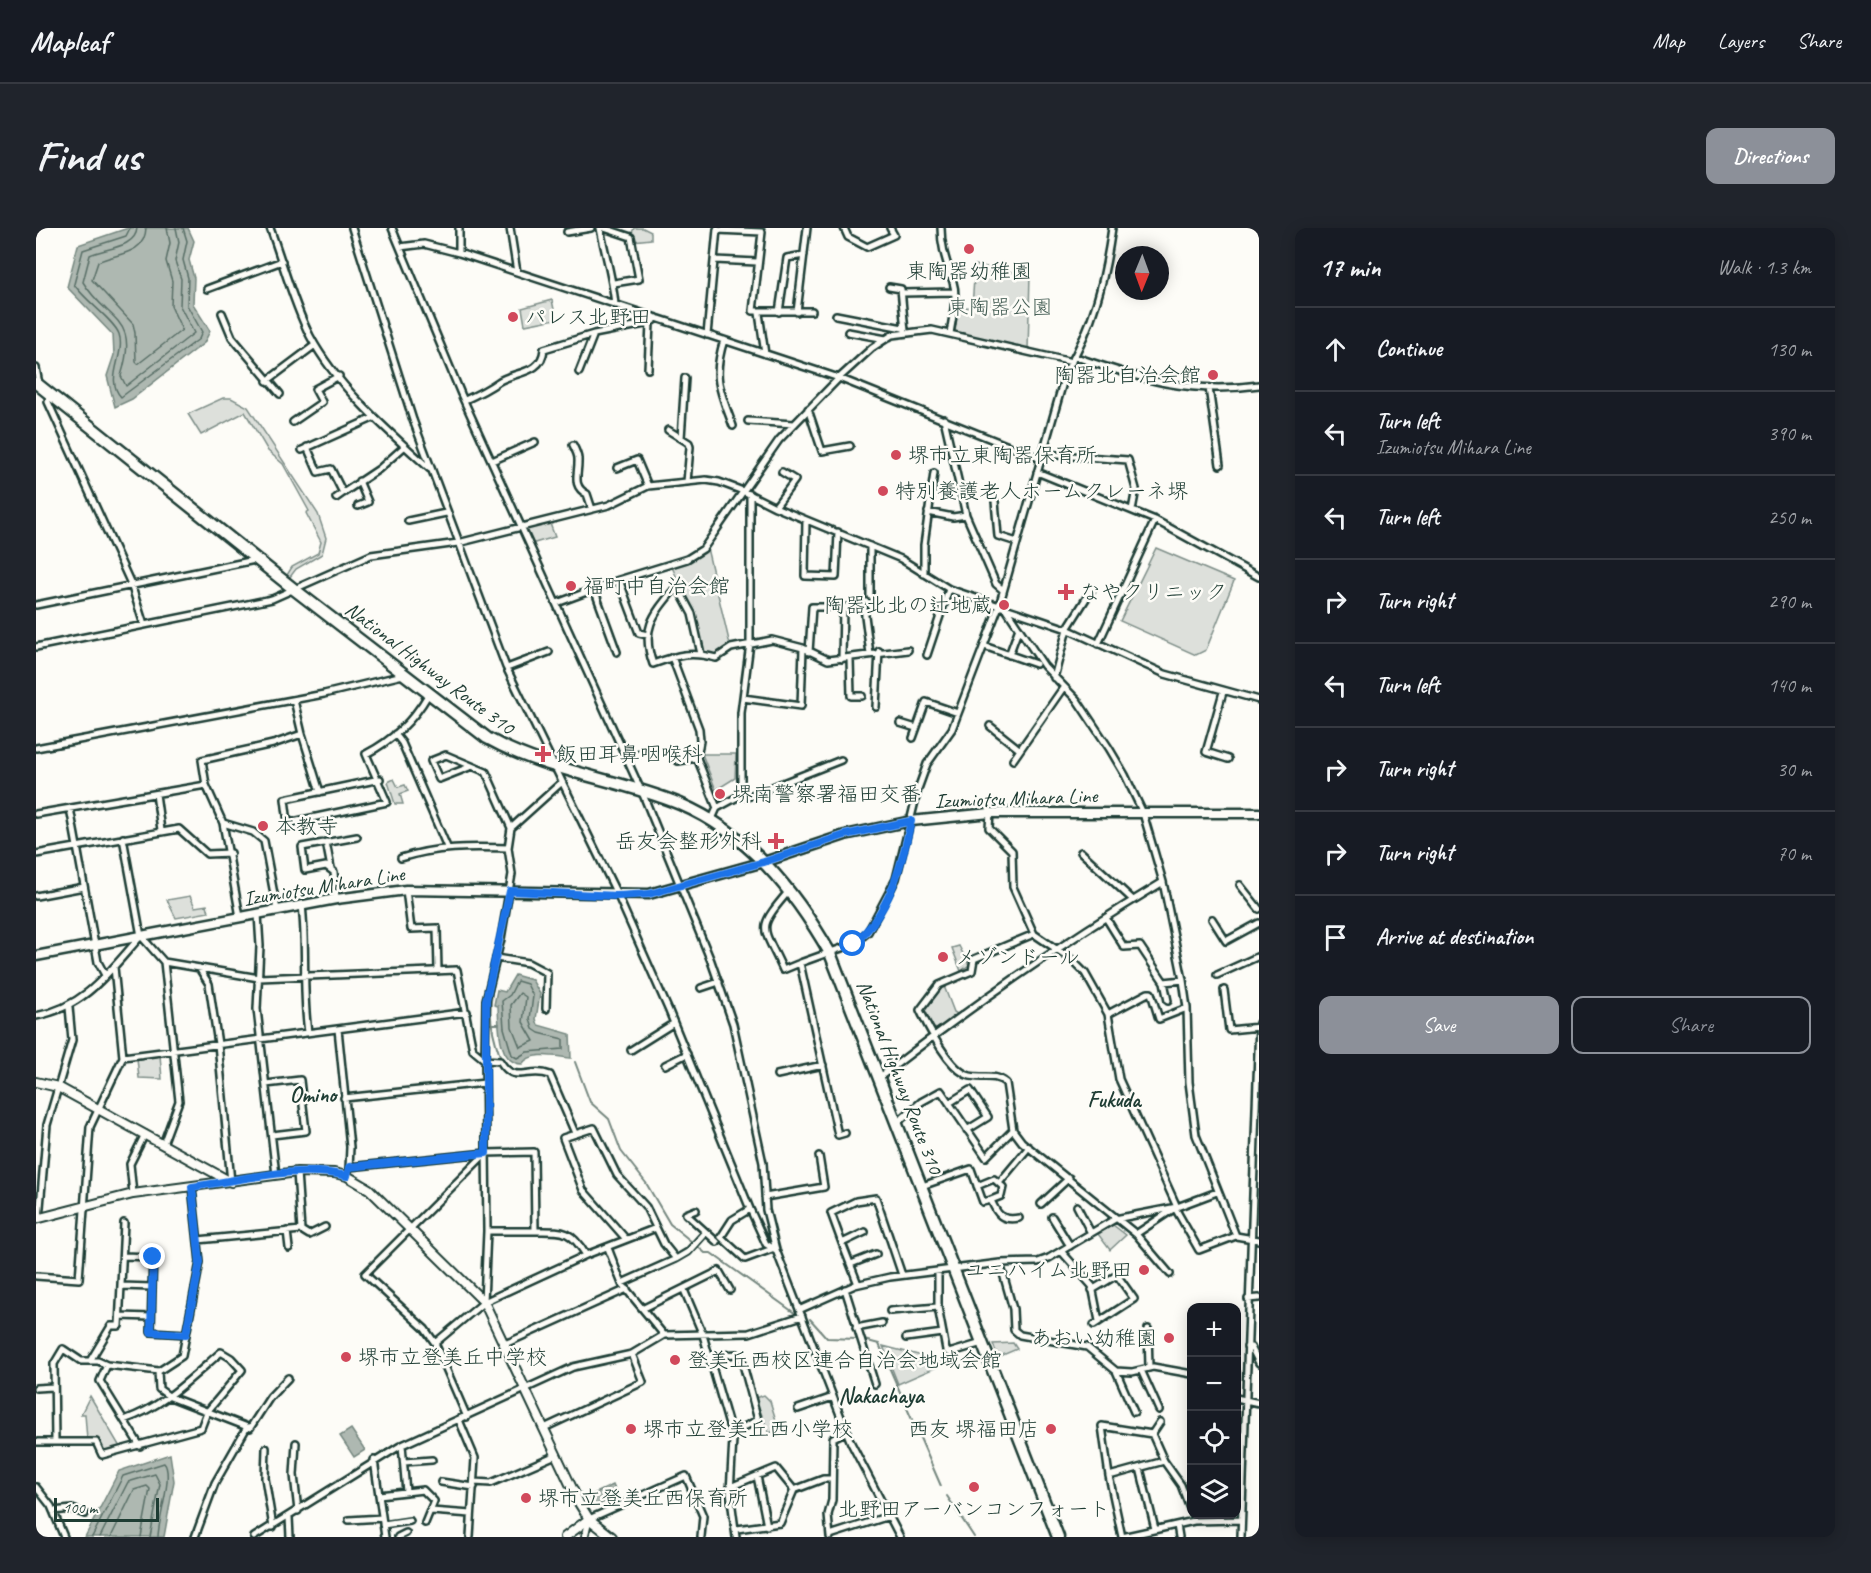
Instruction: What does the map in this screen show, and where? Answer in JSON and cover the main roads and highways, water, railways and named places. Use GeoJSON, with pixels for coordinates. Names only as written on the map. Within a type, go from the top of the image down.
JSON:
{"type":"FeatureCollection","features":[{"type":"Feature","properties":{"kind":"highway","name":"National Highway Route 310"},"geometry":{"type":"LineString","coordinates":[[38,384],[295,590],[487,738],[509,750],[557,768],[679,804],[712,819],[764,862],[789,891],[830,953],[898,1122],[1058,1537]]}},
{"type":"Feature","properties":{"kind":"main road","name":"Izumiotsu Mihara Line"},"geometry":{"type":"LineString","coordinates":[[36,956],[302,905],[405,890],[510,891],[618,896],[649,894],[681,887],[845,835],[911,821],[990,813],[1259,813]]}},
{"type":"Feature","properties":{"kind":"water"},"geometry":{"type":"Polygon","coordinates":[[[128,228],[188,228],[194,241],[189,260],[194,278],[193,304],[210,331],[204,343],[132,399],[115,407],[107,376],[114,355],[113,335],[67,287],[78,245],[128,228]]]}},
{"type":"Feature","properties":{"kind":"water"},"geometry":{"type":"Polygon","coordinates":[[[515,975],[532,980],[540,994],[536,1019],[538,1025],[570,1034],[571,1058],[538,1056],[522,1064],[508,1057],[499,1032],[498,1006],[494,1005],[497,990],[505,992],[515,975]]]}},
{"type":"Feature","properties":{"kind":"water"},"geometry":{"type":"Polygon","coordinates":[[[351,1429],[365,1450],[354,1457],[340,1436],[351,1429]]]}},
{"type":"Feature","properties":{"kind":"water"},"geometry":{"type":"Polygon","coordinates":[[[170,1454],[174,1481],[164,1537],[85,1537],[119,1471],[170,1454]]]}},
{"type":"Feature","properties":{"kind":"water"},"geometry":{"type":"Polygon","coordinates":[[[613,1485],[618,1496],[594,1507],[589,1496],[613,1485]]]}},
{"type":"Feature","properties":{"kind":"waterway"},"geometry":{"type":"LineString","coordinates":[[497,968],[492,992],[491,1023],[500,1056]]}},
{"type":"Feature","properties":{"kind":"waterway"},"geometry":{"type":"LineString","coordinates":[[490,1024],[499,1024]]}},
{"type":"Feature","properties":{"kind":"waterway"},"geometry":{"type":"LineString","coordinates":[[575,1062],[590,1102],[609,1119],[621,1151],[646,1183],[670,1224],[692,1242]]}},
{"type":"Feature","properties":{"kind":"waterway"},"geometry":{"type":"LineString","coordinates":[[697,1246],[705,1253],[711,1253],[796,1314]]}},
{"type":"Feature","properties":{"kind":"waterway"},"geometry":{"type":"LineString","coordinates":[[810,1319],[827,1338],[857,1339]]}},
{"type":"Feature","properties":{"kind":"waterway"},"geometry":{"type":"LineString","coordinates":[[864,1340],[879,1344],[941,1486]]}},
{"type":"Feature","properties":{"kind":"waterway"},"geometry":{"type":"LineString","coordinates":[[947,1496],[974,1537]]}},
{"type":"Feature","properties":{"kind":"place","name":"東陶器幼稚園"},"geometry":{"type":"Point","coordinates":[969,249]}},
{"type":"Feature","properties":{"kind":"place","name":"パレス北野田"},"geometry":{"type":"Point","coordinates":[513,317]}},
{"type":"Feature","properties":{"kind":"place","name":"陶器北自治会館"},"geometry":{"type":"Point","coordinates":[1213,375]}},
{"type":"Feature","properties":{"kind":"place","name":"堺市立東陶器保育所"},"geometry":{"type":"Point","coordinates":[896,455]}},
{"type":"Feature","properties":{"kind":"place","name":"特別養護老人ホームクレーネ堺"},"geometry":{"type":"Point","coordinates":[883,491]}},
{"type":"Feature","properties":{"kind":"place","name":"福町中自治会館"},"geometry":{"type":"Point","coordinates":[571,586]}},
{"type":"Feature","properties":{"kind":"place","name":"なやクリニック"},"geometry":{"type":"Point","coordinates":[1066,592]}},
{"type":"Feature","properties":{"kind":"place","name":"陶器北北の辻地蔵"},"geometry":{"type":"Point","coordinates":[1004,605]}},
{"type":"Feature","properties":{"kind":"place","name":"飯田耳鼻咽喉科"},"geometry":{"type":"Point","coordinates":[543,754]}},
{"type":"Feature","properties":{"kind":"place","name":"堺南警察署福田交番"},"geometry":{"type":"Point","coordinates":[720,794]}},
{"type":"Feature","properties":{"kind":"place","name":"本教寺"},"geometry":{"type":"Point","coordinates":[263,826]}},
{"type":"Feature","properties":{"kind":"place","name":"岳友会整形外科"},"geometry":{"type":"Point","coordinates":[776,841]}},
{"type":"Feature","properties":{"kind":"place","name":"メゾンドール"},"geometry":{"type":"Point","coordinates":[943,957]}},
{"type":"Feature","properties":{"kind":"place","name":"ユニハイム北野田"},"geometry":{"type":"Point","coordinates":[1144,1270]}},
{"type":"Feature","properties":{"kind":"place","name":"あおい幼稚園"},"geometry":{"type":"Point","coordinates":[1169,1338]}},
{"type":"Feature","properties":{"kind":"place","name":"堺市立登美丘中学校"},"geometry":{"type":"Point","coordinates":[346,1357]}},
{"type":"Feature","properties":{"kind":"place","name":"登美丘西校区連合自治会地域会館"},"geometry":{"type":"Point","coordinates":[675,1360]}},
{"type":"Feature","properties":{"kind":"place","name":"堺市立登美丘西小学校"},"geometry":{"type":"Point","coordinates":[631,1429]}},
{"type":"Feature","properties":{"kind":"place","name":"西友 堺福田店"},"geometry":{"type":"Point","coordinates":[1051,1429]}},
{"type":"Feature","properties":{"kind":"place","name":"北野田アーバンコンフォート"},"geometry":{"type":"Point","coordinates":[974,1487]}},
{"type":"Feature","properties":{"kind":"place","name":"堺市立登美丘西保育所"},"geometry":{"type":"Point","coordinates":[526,1498]}},
{"type":"Feature","properties":{"kind":"district","name":"Omino"},"geometry":{"type":"Point","coordinates":[313,1094]}},
{"type":"Feature","properties":{"kind":"district","name":"Fukuda"},"geometry":{"type":"Point","coordinates":[1114,1099]}},
{"type":"Feature","properties":{"kind":"district","name":"Nakachaya"},"geometry":{"type":"Point","coordinates":[881,1395]}},
{"type":"Feature","properties":{"kind":"park label","name":"東陶器公園"},"geometry":{"type":"Point","coordinates":[1000,307]}}]}
